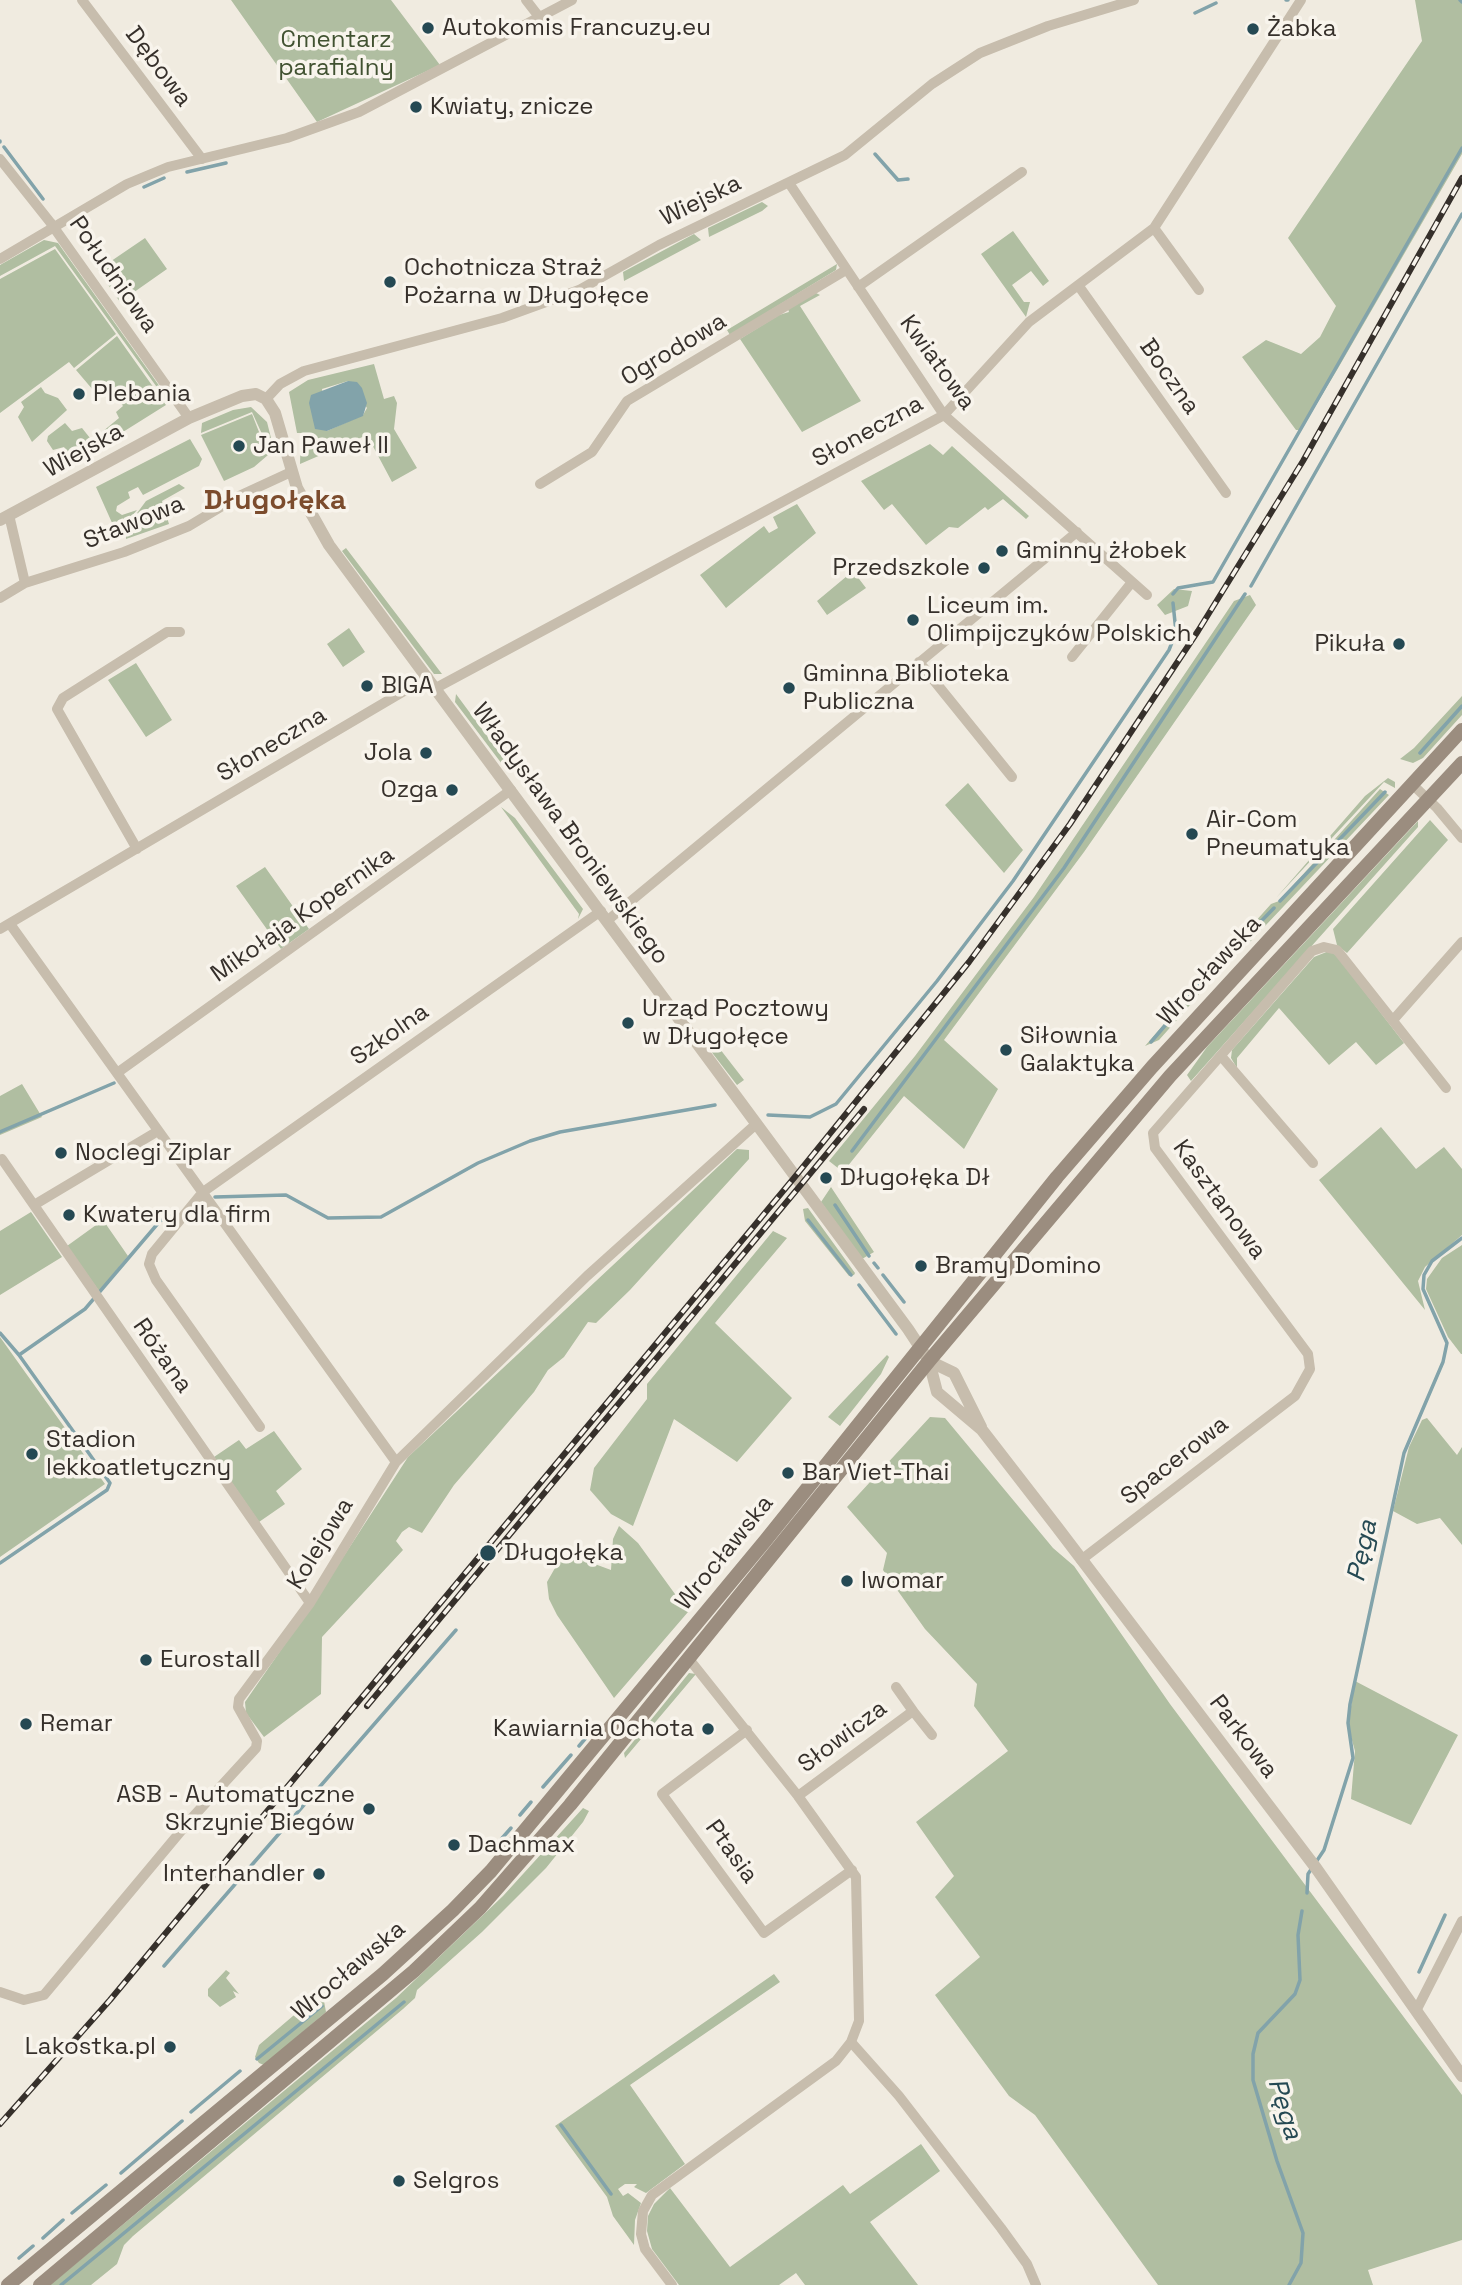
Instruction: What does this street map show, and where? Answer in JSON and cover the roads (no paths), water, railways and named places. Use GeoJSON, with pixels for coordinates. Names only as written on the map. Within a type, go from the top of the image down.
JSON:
{"type":"FeatureCollection","features":[{"type":"Feature","properties":{"kind":"main road","name":"Wrocławska"},"geometry":{"type":"LineString","coordinates":[[8,2285],[383,1974],[453,1910],[587,1758],[1057,1177],[1152,1068],[1462,730]]}},
{"type":"Feature","properties":{"kind":"main road","name":"Wrocławska"},"geometry":{"type":"LineString","coordinates":[[40,2285],[414,1971],[480,1908],[553,1826],[929,1361],[1170,1076],[1462,763]]}},
{"type":"Feature","properties":{"kind":"street","name":"Dębowa"},"geometry":{"type":"LineString","coordinates":[[82,0],[202,159]]}},
{"type":"Feature","properties":{"kind":"street"},"geometry":{"type":"LineString","coordinates":[[526,0],[540,18]]}},
{"type":"Feature","properties":{"kind":"street"},"geometry":{"type":"LineString","coordinates":[[0,259],[127,184],[168,167],[287,138],[359,112],[572,0]]}},
{"type":"Feature","properties":{"kind":"street","name":"Wiejska"},"geometry":{"type":"LineString","coordinates":[[266,399],[289,378],[315,367],[502,318],[579,290],[659,245],[845,155],[932,84],[980,53],[1048,26],[1134,0]]}},
{"type":"Feature","properties":{"kind":"street","name":"Słoneczna"},"geometry":{"type":"LineString","coordinates":[[436,688],[944,415],[1029,322],[1154,228],[1301,0]]}},
{"type":"Feature","properties":{"kind":"street","name":"Południowa"},"geometry":{"type":"LineString","coordinates":[[0,159],[54,229],[189,418]]}},
{"type":"Feature","properties":{"kind":"street"},"geometry":{"type":"LineString","coordinates":[[858,287],[1022,172]]}},
{"type":"Feature","properties":{"kind":"street","name":"Kwiatowa"},"geometry":{"type":"LineString","coordinates":[[789,183],[944,415],[1147,595]]}},
{"type":"Feature","properties":{"kind":"street"},"geometry":{"type":"LineString","coordinates":[[1154,228],[1199,290]]}},
{"type":"Feature","properties":{"kind":"street","name":"Ogrodowa"},"geometry":{"type":"LineString","coordinates":[[540,484],[592,452],[627,401],[846,270]]}},
{"type":"Feature","properties":{"kind":"street","name":"Boczna"},"geometry":{"type":"LineString","coordinates":[[1078,285],[1226,493]]}},
{"type":"Feature","properties":{"kind":"street"},"geometry":{"type":"LineString","coordinates":[[189,418],[251,394],[266,399]]}},
{"type":"Feature","properties":{"kind":"street","name":"Władysława Broniewskiego"},"geometry":{"type":"LineString","coordinates":[[266,399],[275,412],[291,471],[317,528],[919,1346]]}},
{"type":"Feature","properties":{"kind":"street","name":"Wiejska"},"geometry":{"type":"LineString","coordinates":[[4,517],[189,418]]}},
{"type":"Feature","properties":{"kind":"street","name":"Stawowa"},"geometry":{"type":"LineString","coordinates":[[0,598],[24,583],[124,552],[189,526],[239,496],[291,471]]}},
{"type":"Feature","properties":{"kind":"street"},"geometry":{"type":"LineString","coordinates":[[4,517],[24,583]]}},
{"type":"Feature","properties":{"kind":"street","name":"Szkolna"},"geometry":{"type":"LineString","coordinates":[[260,1427],[150,1271],[152,1254],[203,1192],[604,915],[1077,532]]}},
{"type":"Feature","properties":{"kind":"street"},"geometry":{"type":"LineString","coordinates":[[1072,656],[1132,582]]}},
{"type":"Feature","properties":{"kind":"street"},"geometry":{"type":"LineString","coordinates":[[137,849],[57,709],[63,698],[167,632],[180,632]]}},
{"type":"Feature","properties":{"kind":"street"},"geometry":{"type":"LineString","coordinates":[[919,662],[1012,777]]}},
{"type":"Feature","properties":{"kind":"street","name":"Słoneczna"},"geometry":{"type":"LineString","coordinates":[[5,927],[428,677]]}},
{"type":"Feature","properties":{"kind":"street"},"geometry":{"type":"LineString","coordinates":[[1413,785],[1462,838]]}},
{"type":"Feature","properties":{"kind":"street","name":"Mikołaja Kopernika"},"geometry":{"type":"LineString","coordinates":[[117,1073],[511,790]]}},
{"type":"Feature","properties":{"kind":"street"},"geometry":{"type":"LineString","coordinates":[[5,927],[117,1073],[203,1192],[226,1229],[396,1462]]}},
{"type":"Feature","properties":{"kind":"street"},"geometry":{"type":"LineString","coordinates":[[1446,1088],[1394,1019],[1462,942]]}},
{"type":"Feature","properties":{"kind":"street","name":"Kasztanowa"},"geometry":{"type":"LineString","coordinates":[[1295,1396],[1310,1369],[1307,1354],[1157,1151],[1152,1140],[1153,1133],[1312,951],[1324,947],[1337,950],[1394,1019]]}},
{"type":"Feature","properties":{"kind":"street"},"geometry":{"type":"LineString","coordinates":[[1221,1056],[1313,1163]]}},
{"type":"Feature","properties":{"kind":"street","name":"Kolejowa"},"geometry":{"type":"LineString","coordinates":[[0,1992],[24,2000],[44,1995],[191,1819],[256,1748],[257,1741],[238,1707],[239,1699],[310,1603],[396,1462],[587,1276],[755,1125]]}},
{"type":"Feature","properties":{"kind":"street"},"geometry":{"type":"LineString","coordinates":[[34,1205],[158,1130]]}},
{"type":"Feature","properties":{"kind":"street","name":"Różana"},"geometry":{"type":"LineString","coordinates":[[2,1159],[310,1603]]}},
{"type":"Feature","properties":{"kind":"street","name":"Parkowa"},"geometry":{"type":"LineString","coordinates":[[919,1346],[929,1361],[937,1392],[982,1430]]}},
{"type":"Feature","properties":{"kind":"street","name":"Parkowa"},"geometry":{"type":"LineString","coordinates":[[929,1361],[943,1365],[954,1373],[982,1430],[1308,1857],[1462,2076]]}},
{"type":"Feature","properties":{"kind":"street","name":"Spacerowa"},"geometry":{"type":"LineString","coordinates":[[1081,1560],[1295,1396]]}},
{"type":"Feature","properties":{"kind":"street"},"geometry":{"type":"LineString","coordinates":[[672,2285],[645,2249],[641,2234],[643,2211],[652,2195],[836,2062],[851,2042],[859,2021],[857,1885],[852,1870],[798,1796],[689,1659]]}},
{"type":"Feature","properties":{"kind":"street","name":"Słowicza"},"geometry":{"type":"LineString","coordinates":[[896,1688],[932,1735]]}},
{"type":"Feature","properties":{"kind":"street","name":"Słowicza"},"geometry":{"type":"LineString","coordinates":[[798,1796],[913,1711]]}},
{"type":"Feature","properties":{"kind":"street","name":"Ptasia"},"geometry":{"type":"LineString","coordinates":[[747,1730],[662,1794],[764,1933],[852,1870]]}},
{"type":"Feature","properties":{"kind":"street"},"geometry":{"type":"LineString","coordinates":[[1416,2011],[1462,1921]]}},
{"type":"Feature","properties":{"kind":"street"},"geometry":{"type":"LineString","coordinates":[[851,2042],[899,2096],[1001,2228],[1027,2264],[1036,2285]]}},
{"type":"Feature","properties":{"kind":"water"},"geometry":{"type":"Polygon","coordinates":[[[348,381],[357,382],[362,388],[367,403],[363,416],[327,431],[315,429],[309,403],[311,395],[348,381]]]}},
{"type":"Feature","properties":{"kind":"waterway"},"geometry":{"type":"LineString","coordinates":[[1195,13],[1216,3]]}},
{"type":"Feature","properties":{"kind":"waterway"},"geometry":{"type":"LineString","coordinates":[[4,147],[43,199]]}},
{"type":"Feature","properties":{"kind":"waterway"},"geometry":{"type":"LineString","coordinates":[[1173,594],[1178,588],[1213,582],[1462,148]]}},
{"type":"Feature","properties":{"kind":"waterway"},"geometry":{"type":"LineString","coordinates":[[875,154],[898,180],[908,179]]}},
{"type":"Feature","properties":{"kind":"waterway"},"geometry":{"type":"LineString","coordinates":[[187,172],[226,163]]}},
{"type":"Feature","properties":{"kind":"waterway"},"geometry":{"type":"LineString","coordinates":[[144,187],[164,178]]}},
{"type":"Feature","properties":{"kind":"waterway"},"geometry":{"type":"LineString","coordinates":[[1251,586],[1462,214]]}},
{"type":"Feature","properties":{"kind":"waterway"},"geometry":{"type":"LineString","coordinates":[[852,1151],[1064,868],[1245,594]]}},
{"type":"Feature","properties":{"kind":"waterway"},"geometry":{"type":"LineString","coordinates":[[768,1115],[810,1117],[836,1104],[937,981],[1013,881],[1169,650],[1176,632],[1173,603]]}},
{"type":"Feature","properties":{"kind":"waterway"},"geometry":{"type":"LineString","coordinates":[[1420,753],[1462,706]]}},
{"type":"Feature","properties":{"kind":"waterway"},"geometry":{"type":"LineString","coordinates":[[1280,901],[1385,792]]}},
{"type":"Feature","properties":{"kind":"waterway"},"geometry":{"type":"LineString","coordinates":[[1239,944],[1274,908]]}},
{"type":"Feature","properties":{"kind":"waterway"},"geometry":{"type":"LineString","coordinates":[[1151,1042],[1203,981]]}},
{"type":"Feature","properties":{"kind":"waterway"},"geometry":{"type":"LineString","coordinates":[[0,1132],[114,1083]]}},
{"type":"Feature","properties":{"kind":"waterway"},"geometry":{"type":"LineString","coordinates":[[215,1197],[286,1195],[328,1218],[381,1217],[478,1163],[530,1141],[560,1132],[715,1105]]}},
{"type":"Feature","properties":{"kind":"waterway"},"geometry":{"type":"LineString","coordinates":[[835,1205],[869,1256]]}},
{"type":"Feature","properties":{"kind":"waterway"},"geometry":{"type":"LineString","coordinates":[[0,1333],[19,1355],[85,1309],[160,1221],[170,1216]]}},
{"type":"Feature","properties":{"kind":"waterway"},"geometry":{"type":"LineString","coordinates":[[808,1220],[851,1275]]}},
{"type":"Feature","properties":{"kind":"waterway","name":"Pęga"},"geometry":{"type":"LineString","coordinates":[[1307,1893],[1308,1874],[1324,1850],[1353,1758],[1348,1723],[1350,1704],[1404,1453],[1443,1362],[1447,1343],[1423,1289],[1424,1275],[1432,1261],[1462,1238]]}},
{"type":"Feature","properties":{"kind":"waterway"},"geometry":{"type":"LineString","coordinates":[[874,1263],[878,1268]]}},
{"type":"Feature","properties":{"kind":"waterway"},"geometry":{"type":"LineString","coordinates":[[883,1275],[904,1302]]}},
{"type":"Feature","properties":{"kind":"waterway"},"geometry":{"type":"LineString","coordinates":[[859,1285],[896,1334]]}},
{"type":"Feature","properties":{"kind":"waterway"},"geometry":{"type":"LineString","coordinates":[[0,1563],[107,1490],[110,1483],[19,1355]]}},
{"type":"Feature","properties":{"kind":"waterway"},"geometry":{"type":"LineString","coordinates":[[164,1966],[456,1630]]}},
{"type":"Feature","properties":{"kind":"waterway"},"geometry":{"type":"LineString","coordinates":[[579,1746],[596,1726]]}},
{"type":"Feature","properties":{"kind":"waterway"},"geometry":{"type":"LineString","coordinates":[[543,1787],[571,1755]]}},
{"type":"Feature","properties":{"kind":"waterway"},"geometry":{"type":"LineString","coordinates":[[520,1815],[531,1802]]}},
{"type":"Feature","properties":{"kind":"waterway"},"geometry":{"type":"LineString","coordinates":[[496,1845],[511,1828]]}},
{"type":"Feature","properties":{"kind":"waterway","name":"Pęga"},"geometry":{"type":"LineString","coordinates":[[1289,2285],[1301,2263],[1303,2233],[1277,2161],[1253,2080],[1253,2054],[1258,2033],[1295,1994],[1300,1980],[1298,1935],[1302,1911]]}},
{"type":"Feature","properties":{"kind":"waterway"},"geometry":{"type":"LineString","coordinates":[[1419,1972],[1445,1915]]}},
{"type":"Feature","properties":{"kind":"waterway"},"geometry":{"type":"LineString","coordinates":[[61,2285],[404,2002]]}},
{"type":"Feature","properties":{"kind":"waterway"},"geometry":{"type":"LineString","coordinates":[[257,2059],[322,2006]]}},
{"type":"Feature","properties":{"kind":"waterway"},"geometry":{"type":"LineString","coordinates":[[191,2112],[240,2071]]}},
{"type":"Feature","properties":{"kind":"waterway"},"geometry":{"type":"LineString","coordinates":[[121,2173],[182,2121]]}},
{"type":"Feature","properties":{"kind":"waterway"},"geometry":{"type":"LineString","coordinates":[[561,2125],[611,2194]]}},
{"type":"Feature","properties":{"kind":"waterway"},"geometry":{"type":"LineString","coordinates":[[72,2213],[106,2185]]}},
{"type":"Feature","properties":{"kind":"waterway"},"geometry":{"type":"LineString","coordinates":[[43,2238],[63,2220]]}},
{"type":"Feature","properties":{"kind":"waterway"},"geometry":{"type":"LineString","coordinates":[[19,2258],[33,2246]]}},
{"type":"Feature","properties":{"kind":"railway"},"geometry":{"type":"LineString","coordinates":[[0,2124],[110,2000],[794,1178],[969,962],[1070,824],[1198,631],[1303,461],[1462,178]]}},
{"type":"Feature","properties":{"kind":"railway"},"geometry":{"type":"LineString","coordinates":[[367,1706],[864,1109]]}},
{"type":"Feature","properties":{"kind":"place","name":"Autokomis Francuzy.eu"},"geometry":{"type":"Point","coordinates":[428,28]}},
{"type":"Feature","properties":{"kind":"place","name":"Żabka"},"geometry":{"type":"Point","coordinates":[1253,29]}},
{"type":"Feature","properties":{"kind":"place","name":"Kwiaty, znicze"},"geometry":{"type":"Point","coordinates":[416,107]}},
{"type":"Feature","properties":{"kind":"place","name":"Ochotnicza Straż Pożarna w Długołęce"},"geometry":{"type":"Point","coordinates":[390,282]}},
{"type":"Feature","properties":{"kind":"place","name":"Plebania"},"geometry":{"type":"Point","coordinates":[79,394]}},
{"type":"Feature","properties":{"kind":"place","name":"Jan Paweł II"},"geometry":{"type":"Point","coordinates":[239,446]}},
{"type":"Feature","properties":{"kind":"place","name":"Gminny żłobek"},"geometry":{"type":"Point","coordinates":[1002,551]}},
{"type":"Feature","properties":{"kind":"place","name":"Przedszkole"},"geometry":{"type":"Point","coordinates":[984,568]}},
{"type":"Feature","properties":{"kind":"place","name":"Liceum im. Olimpijczyków Polskich"},"geometry":{"type":"Point","coordinates":[913,620]}},
{"type":"Feature","properties":{"kind":"place","name":"Pikuła"},"geometry":{"type":"Point","coordinates":[1399,644]}},
{"type":"Feature","properties":{"kind":"place","name":"BIGA"},"geometry":{"type":"Point","coordinates":[367,686]}},
{"type":"Feature","properties":{"kind":"place","name":"Gminna Biblioteka Publiczna"},"geometry":{"type":"Point","coordinates":[789,688]}},
{"type":"Feature","properties":{"kind":"place","name":"Jola"},"geometry":{"type":"Point","coordinates":[426,753]}},
{"type":"Feature","properties":{"kind":"place","name":"Ozga"},"geometry":{"type":"Point","coordinates":[452,790]}},
{"type":"Feature","properties":{"kind":"place","name":"Air-Com Pneumatyka"},"geometry":{"type":"Point","coordinates":[1192,834]}},
{"type":"Feature","properties":{"kind":"place","name":"Urząd Pocztowy w Długołęce"},"geometry":{"type":"Point","coordinates":[628,1023]}},
{"type":"Feature","properties":{"kind":"place","name":"Siłownia Galaktyka"},"geometry":{"type":"Point","coordinates":[1006,1050]}},
{"type":"Feature","properties":{"kind":"place","name":"Noclegi Ziplar"},"geometry":{"type":"Point","coordinates":[61,1153]}},
{"type":"Feature","properties":{"kind":"place","name":"Długołęka Dł"},"geometry":{"type":"Point","coordinates":[826,1178]}},
{"type":"Feature","properties":{"kind":"place","name":"Kwatery dla firm"},"geometry":{"type":"Point","coordinates":[69,1215]}},
{"type":"Feature","properties":{"kind":"place","name":"Bramy Domino"},"geometry":{"type":"Point","coordinates":[921,1266]}},
{"type":"Feature","properties":{"kind":"place","name":"Stadion lekkoatletyczny"},"geometry":{"type":"Point","coordinates":[32,1454]}},
{"type":"Feature","properties":{"kind":"place","name":"Bar Viet-Thai"},"geometry":{"type":"Point","coordinates":[788,1473]}},
{"type":"Feature","properties":{"kind":"place","name":"Długołęka"},"geometry":{"type":"Point","coordinates":[488,1553]}},
{"type":"Feature","properties":{"kind":"place","name":"Iwomar"},"geometry":{"type":"Point","coordinates":[847,1581]}},
{"type":"Feature","properties":{"kind":"place","name":"Eurostall"},"geometry":{"type":"Point","coordinates":[146,1660]}},
{"type":"Feature","properties":{"kind":"place","name":"Remar"},"geometry":{"type":"Point","coordinates":[26,1724]}},
{"type":"Feature","properties":{"kind":"place","name":"Kawiarnia Ochota"},"geometry":{"type":"Point","coordinates":[708,1729]}},
{"type":"Feature","properties":{"kind":"place","name":"ASB - Automatyczne Skrzynie Biegów"},"geometry":{"type":"Point","coordinates":[369,1809]}},
{"type":"Feature","properties":{"kind":"place","name":"Dachmax"},"geometry":{"type":"Point","coordinates":[454,1845]}},
{"type":"Feature","properties":{"kind":"place","name":"Interhandler"},"geometry":{"type":"Point","coordinates":[319,1874]}},
{"type":"Feature","properties":{"kind":"place","name":"Lakostka.pl"},"geometry":{"type":"Point","coordinates":[170,2047]}},
{"type":"Feature","properties":{"kind":"place","name":"Selgros"},"geometry":{"type":"Point","coordinates":[399,2181]}},
{"type":"Feature","properties":{"kind":"district","name":"Długołęka"},"geometry":{"type":"Point","coordinates":[275,501]}},
{"type":"Feature","properties":{"kind":"park label","name":"Cmentarz parafialny"},"geometry":{"type":"Point","coordinates":[336,54]}}]}
